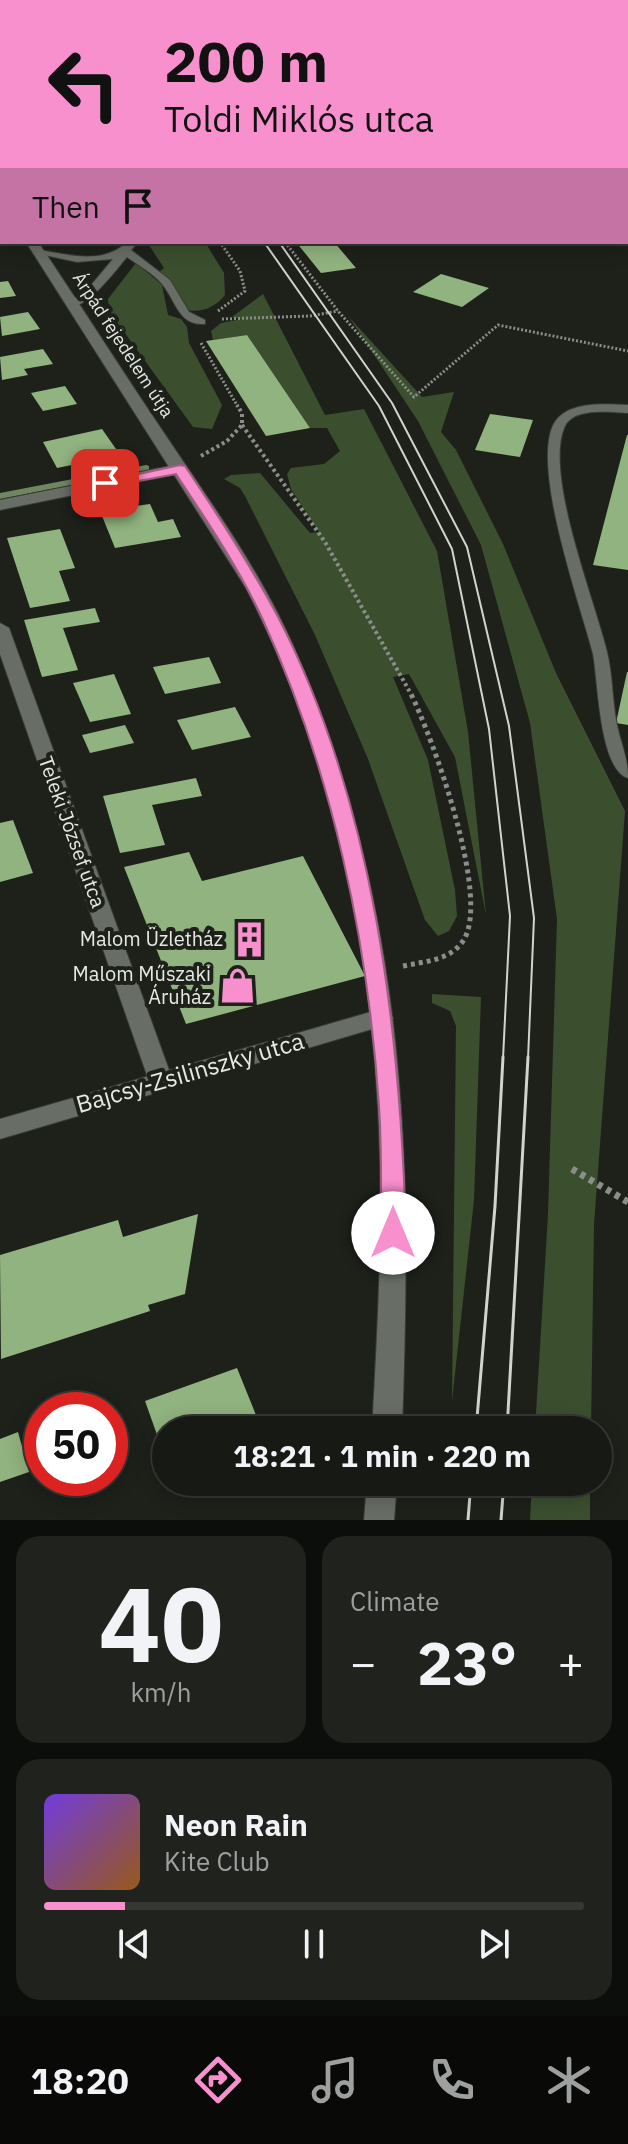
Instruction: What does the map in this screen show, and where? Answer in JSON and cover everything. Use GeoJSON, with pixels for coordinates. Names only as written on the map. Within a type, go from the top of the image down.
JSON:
{"type":"FeatureCollection","features":[{"type":"Feature","properties":{"kind":"main road","name":"Árpád fejedelem útja"},"geometry":{"type":"LineString","coordinates":[[36,248],[223,533],[270,618],[308,709],[346,828],[375,972],[391,1106],[394,1206],[387,1416]]}},
{"type":"Feature","properties":{"kind":"main road"},"geometry":{"type":"LineString","coordinates":[[0,505],[180,469]]}},
{"type":"Feature","properties":{"kind":"main road","name":"Teleki József utca"},"geometry":{"type":"LineString","coordinates":[[0,628],[161,1081]]}},
{"type":"Feature","properties":{"kind":"main road","name":"Bajcsy-Zsilinszky utca"},"geometry":{"type":"LineString","coordinates":[[0,1129],[381,1018]]}},
{"type":"Feature","properties":{"kind":"main road"},"geometry":{"type":"LineString","coordinates":[[379,1520],[381,1496]]}},
{"type":"Feature","properties":{"kind":"lane"},"geometry":{"type":"LineString","coordinates":[[130,246],[166,282],[185,314],[201,322]]}},
{"type":"Feature","properties":{"kind":"lane"},"geometry":{"type":"LineString","coordinates":[[36,248],[94,260],[130,246]]}},
{"type":"Feature","properties":{"kind":"lane"},"geometry":{"type":"LineString","coordinates":[[73,305],[97,285],[130,246]]}},
{"type":"Feature","properties":{"kind":"lane"},"geometry":{"type":"LineString","coordinates":[[628,409],[583,411],[566,418],[559,425],[555,456],[558,502],[601,656],[611,734],[628,773]]}},
{"type":"Feature","properties":{"kind":"path"},"geometry":{"type":"LineString","coordinates":[[221,244],[240,271],[245,291],[195,326],[196,335],[242,413],[242,425],[325,542],[411,694],[433,743],[469,873],[471,908],[465,939],[448,957],[375,972]]}},
{"type":"Feature","properties":{"kind":"path"},"geometry":{"type":"LineString","coordinates":[[287,244],[338,311],[414,397],[498,325],[628,351]]}},
{"type":"Feature","properties":{"kind":"path"},"geometry":{"type":"LineString","coordinates":[[201,322],[310,316],[338,311]]}},
{"type":"Feature","properties":{"kind":"path"},"geometry":{"type":"LineString","coordinates":[[180,469],[227,441],[242,425]]}},
{"type":"Feature","properties":{"kind":"path"},"geometry":{"type":"LineString","coordinates":[[572,1169],[628,1202]]}},
{"type":"Feature","properties":{"kind":"green space"},"geometry":{"type":"Polygon","coordinates":[[[148,244],[206,244],[224,273],[225,295],[208,308],[186,310],[159,272],[164,268],[148,244]]]}},
{"type":"Feature","properties":{"kind":"green space"},"geometry":{"type":"Polygon","coordinates":[[[136,263],[162,285],[168,315],[181,319],[187,327],[189,343],[222,405],[212,429],[193,427],[109,311],[108,299],[136,263]]]}},
{"type":"Feature","properties":{"kind":"green space"},"geometry":{"type":"Polygon","coordinates":[[[263,294],[325,415],[364,409],[437,551],[468,732],[486,915],[455,757],[409,674],[393,677],[428,760],[455,890],[457,916],[449,931],[438,936],[425,920],[368,759],[315,635],[245,496],[240,488],[224,479],[231,475],[260,473],[310,533],[319,532],[291,489],[287,474],[291,468],[324,464],[340,451],[327,428],[310,428],[247,335],[213,340],[211,331],[221,323],[242,319],[232,317],[263,294]]]}},
{"type":"Feature","properties":{"kind":"green space"},"geometry":{"type":"Polygon","coordinates":[[[349,317],[422,397],[454,392],[441,432],[456,450],[503,544],[556,673],[625,811],[594,1224],[591,1416],[536,1416],[548,1214],[557,919],[530,723],[481,545],[418,421],[349,317]]]}},
{"type":"Feature","properties":{"kind":"green space"},"geometry":{"type":"Polygon","coordinates":[[[432,994],[481,997],[474,1200],[452,1401],[456,1026],[450,1011],[432,1003],[432,994]]]}},
{"type":"Feature","properties":{"kind":"green space"},"geometry":{"type":"Polygon","coordinates":[[[531,1496],[590,1496],[590,1520],[530,1520],[531,1496]]]}},
{"type":"Feature","properties":{"kind":"building"},"geometry":{"type":"Polygon","coordinates":[[[298,244],[336,244],[356,268],[321,273],[298,244]]]}},
{"type":"Feature","properties":{"kind":"building"},"geometry":{"type":"Polygon","coordinates":[[[441,274],[489,288],[462,307],[413,292],[441,274]]]}},
{"type":"Feature","properties":{"kind":"building"},"geometry":{"type":"Polygon","coordinates":[[[8,281],[16,296],[0,298],[0,282],[8,281]]]}},
{"type":"Feature","properties":{"kind":"building"},"geometry":{"type":"Polygon","coordinates":[[[28,312],[40,329],[2,336],[0,317],[28,312]]]}},
{"type":"Feature","properties":{"kind":"building"},"geometry":{"type":"Polygon","coordinates":[[[247,335],[310,428],[266,436],[206,341],[247,335]]]}},
{"type":"Feature","properties":{"kind":"building"},"geometry":{"type":"Polygon","coordinates":[[[43,349],[53,364],[24,369],[28,375],[2,380],[0,357],[43,349]]]}},
{"type":"Feature","properties":{"kind":"building"},"geometry":{"type":"Polygon","coordinates":[[[65,386],[77,404],[43,411],[31,393],[65,386]]]}},
{"type":"Feature","properties":{"kind":"building"},"geometry":{"type":"Polygon","coordinates":[[[490,414],[533,420],[520,457],[475,450],[490,414]]]}},
{"type":"Feature","properties":{"kind":"building"},"geometry":{"type":"Polygon","coordinates":[[[102,429],[116,449],[97,454],[101,459],[57,468],[43,442],[102,429]]]}},
{"type":"Feature","properties":{"kind":"building"},"geometry":{"type":"Polygon","coordinates":[[[628,435],[628,570],[593,565],[628,435]]]}},
{"type":"Feature","properties":{"kind":"building"},"geometry":{"type":"Polygon","coordinates":[[[150,504],[158,522],[173,519],[181,537],[115,548],[100,511],[150,504]]]}},
{"type":"Feature","properties":{"kind":"building"},"geometry":{"type":"Polygon","coordinates":[[[60,529],[75,568],[59,571],[70,601],[30,608],[7,538],[60,529]]]}},
{"type":"Feature","properties":{"kind":"building"},"geometry":{"type":"Polygon","coordinates":[[[95,608],[100,622],[63,628],[78,670],[42,677],[24,620],[95,608]]]}},
{"type":"Feature","properties":{"kind":"building"},"geometry":{"type":"Polygon","coordinates":[[[209,657],[221,683],[165,694],[153,667],[209,657]]]}},
{"type":"Feature","properties":{"kind":"building"},"geometry":{"type":"Polygon","coordinates":[[[628,672],[628,725],[616,723],[628,672]]]}},
{"type":"Feature","properties":{"kind":"building"},"geometry":{"type":"Polygon","coordinates":[[[114,674],[131,714],[90,722],[73,683],[114,674]]]}},
{"type":"Feature","properties":{"kind":"building"},"geometry":{"type":"Polygon","coordinates":[[[235,707],[251,737],[192,750],[177,720],[235,707]]]}},
{"type":"Feature","properties":{"kind":"building"},"geometry":{"type":"Polygon","coordinates":[[[125,725],[134,743],[90,753],[82,735],[125,725]]]}},
{"type":"Feature","properties":{"kind":"building"},"geometry":{"type":"Polygon","coordinates":[[[196,778],[202,796],[152,805],[165,845],[120,853],[103,796],[196,778]]]}},
{"type":"Feature","properties":{"kind":"building"},"geometry":{"type":"Polygon","coordinates":[[[13,820],[33,873],[0,882],[0,823],[13,820]]]}},
{"type":"Feature","properties":{"kind":"building","name":"Malom Üzletház"},"geometry":{"type":"Polygon","coordinates":[[[189,852],[202,881],[303,856],[365,976],[186,1024],[124,867],[189,852]]]}},
{"type":"Feature","properties":{"kind":"building"},"geometry":{"type":"Polygon","coordinates":[[[198,1214],[185,1294],[148,1305],[150,1311],[1,1359],[0,1255],[118,1220],[123,1237],[198,1214]]]}},
{"type":"Feature","properties":{"kind":"building"},"geometry":{"type":"Polygon","coordinates":[[[237,1368],[256,1416],[152,1416],[152,1421],[145,1401],[237,1368]]]}},
{"type":"Feature","properties":{"kind":"building"},"geometry":{"type":"Polygon","coordinates":[[[18,1432],[24,1454],[24,1474],[0,1482],[0,1439],[18,1432]]]}},
{"type":"Feature","properties":{"kind":"waterway"},"geometry":{"type":"LineString","coordinates":[[0,496],[146,468]]}},
{"type":"Feature","properties":{"kind":"tram line"},"geometry":{"type":"LineString","coordinates":[[265,244],[379,406],[452,549],[489,729],[510,916],[503,1059]]}},
{"type":"Feature","properties":{"kind":"tram line"},"geometry":{"type":"LineString","coordinates":[[280,244],[392,403],[467,547],[509,726],[534,918],[528,1059]]}},
{"type":"Feature","properties":{"kind":"tram line"},"geometry":{"type":"LineString","coordinates":[[477,1416],[495,1206],[503,1057]]}},
{"type":"Feature","properties":{"kind":"tram line"},"geometry":{"type":"LineString","coordinates":[[508,1416],[528,1057]]}},
{"type":"Feature","properties":{"kind":"tram line"},"geometry":{"type":"LineString","coordinates":[[468,1520],[470,1496]]}},
{"type":"Feature","properties":{"kind":"tram line"},"geometry":{"type":"LineString","coordinates":[[501,1520],[503,1496]]}},
{"type":"Feature","properties":{"kind":"place","name":"Malom Üzletház"},"geometry":{"type":"Point","coordinates":[249,939]}},
{"type":"Feature","properties":{"kind":"place","name":"Malom Műszaki Áruház"},"geometry":{"type":"Point","coordinates":[237,986]}},
{"type":"Feature","properties":{"kind":"route"},"geometry":{"type":"LineString","coordinates":[[105,483],[180,469],[223,533],[270,618],[313,722],[346,828],[375,972],[391,1106],[393,1233]]}}]}
